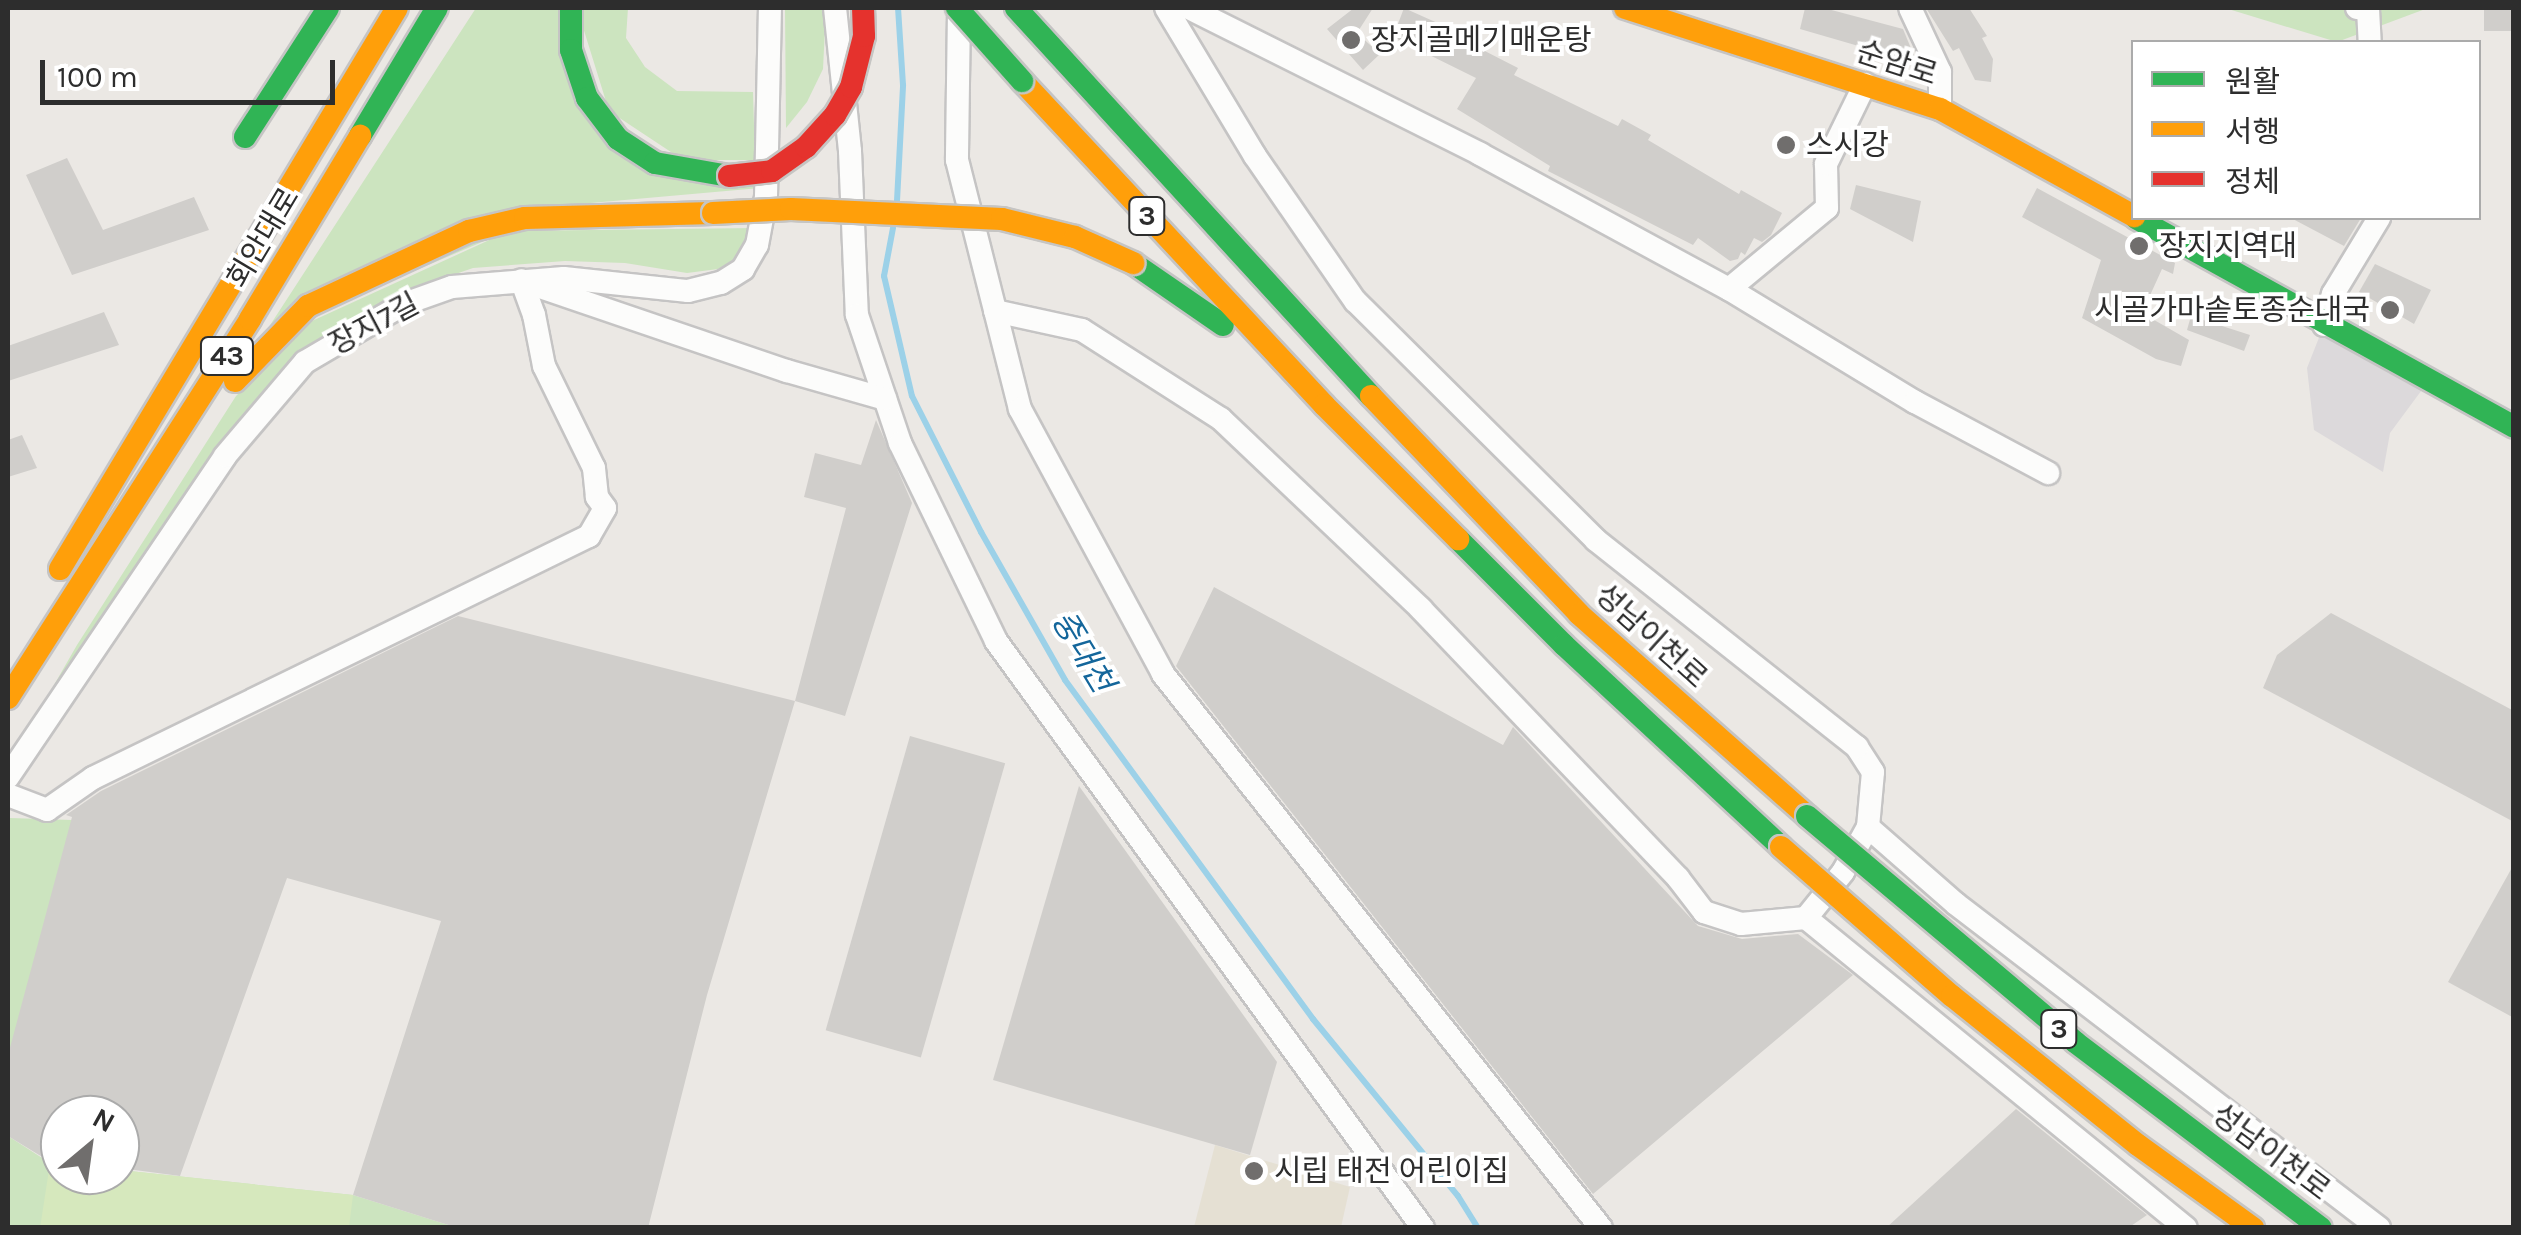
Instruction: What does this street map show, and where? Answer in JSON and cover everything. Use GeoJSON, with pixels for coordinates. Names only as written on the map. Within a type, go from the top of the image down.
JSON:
{"type":"FeatureCollection","features":[{"type":"Feature","properties":{"kind":"main road"},"geometry":{"type":"LineString","coordinates":[[245,138],[328,8]]}},
{"type":"Feature","properties":{"kind":"main road","name":"회안대로"},"geometry":{"type":"LineString","coordinates":[[8,656],[397,8]]}},
{"type":"Feature","properties":{"kind":"main road","name":"회안대로"},"geometry":{"type":"LineString","coordinates":[[9,695],[250,319],[437,8]]}},
{"type":"Feature","properties":{"kind":"main road"},"geometry":{"type":"LineString","coordinates":[[250,319],[459,8]]}},
{"type":"Feature","properties":{"kind":"main road"},"geometry":{"type":"LineString","coordinates":[[570,8],[571,50],[587,98],[618,139],[655,163],[729,176],[772,171],[806,147],[835,115],[851,87],[864,36],[863,8]]}},
{"type":"Feature","properties":{"kind":"main road","name":"3"},"geometry":{"type":"LineString","coordinates":[[958,8],[1298,378],[1564,645],[1781,846],[1952,996],[2138,1145],[2253,1228]]}},
{"type":"Feature","properties":{"kind":"main road","name":"성남이천로"},"geometry":{"type":"LineString","coordinates":[[1016,8],[1319,341],[1579,614],[1807,816],[2075,1042],[2322,1228]]}},
{"type":"Feature","properties":{"kind":"main road","name":"순암로"},"geometry":{"type":"LineString","coordinates":[[1625,8],[1940,108],[2131,215]]}},
{"type":"Feature","properties":{"kind":"main road"},"geometry":{"type":"LineString","coordinates":[[120,526],[268,343],[308,306],[424,249],[488,226],[525,218],[791,209],[1002,219],[1075,238],[1132,263],[1197,304],[1324,405]]}},
{"type":"Feature","properties":{"kind":"main road","name":"순암로"},"geometry":{"type":"LineString","coordinates":[[2140,220],[2514,427]]}},
{"type":"Feature","properties":{"kind":"main road"},"geometry":{"type":"LineString","coordinates":[[9,695],[13,722]]}},
{"type":"Feature","properties":{"kind":"street","name":"장지7길"},"geometry":{"type":"LineString","coordinates":[[8,777],[225,456],[304,362],[404,304],[452,287],[564,278],[688,290],[721,283],[743,269],[758,245],[766,197],[770,8]]}},
{"type":"Feature","properties":{"kind":"street"},"geometry":{"type":"LineString","coordinates":[[835,8],[850,151],[857,315],[900,442],[996,640],[1424,1228]]}},
{"type":"Feature","properties":{"kind":"street"},"geometry":{"type":"LineString","coordinates":[[958,8],[957,160],[1020,410],[1163,674],[1601,1228]]}},
{"type":"Feature","properties":{"kind":"street"},"geometry":{"type":"LineString","coordinates":[[1166,8],[1255,156],[1355,301],[1596,540],[1857,747],[1872,772],[1868,827],[1843,872],[1806,918]]}},
{"type":"Feature","properties":{"kind":"street"},"geometry":{"type":"LineString","coordinates":[[1190,8],[1480,154],[1729,289],[1915,402],[2048,473]]}},
{"type":"Feature","properties":{"kind":"street"},"geometry":{"type":"LineString","coordinates":[[1910,8],[1940,72],[1940,108]]}},
{"type":"Feature","properties":{"kind":"street"},"geometry":{"type":"LineString","coordinates":[[2357,8],[2368,9],[2370,40]]}},
{"type":"Feature","properties":{"kind":"street"},"geometry":{"type":"LineString","coordinates":[[1729,289],[1827,208],[1826,164],[1865,84]]}},
{"type":"Feature","properties":{"kind":"street"},"geometry":{"type":"LineString","coordinates":[[2324,325],[2332,294],[2378,220]]}},
{"type":"Feature","properties":{"kind":"street"},"geometry":{"type":"LineString","coordinates":[[521,280],[787,371],[885,399]]}},
{"type":"Feature","properties":{"kind":"street"},"geometry":{"type":"LineString","coordinates":[[8,795],[47,810],[93,778],[441,612],[590,536],[606,508],[597,496],[594,468],[544,366],[534,314],[521,280]]}},
{"type":"Feature","properties":{"kind":"street"},"geometry":{"type":"LineString","coordinates":[[995,311],[1082,330],[1221,419],[1421,609],[1678,878],[1704,912],[1741,924],[1806,918],[2186,1228]]}},
{"type":"Feature","properties":{"kind":"street"},"geometry":{"type":"LineString","coordinates":[[1868,827],[1956,904],[2379,1228]]}},
{"type":"Feature","properties":{"kind":"shaded area"},"geometry":{"type":"Polygon","coordinates":[[[2324,325],[2427,383],[2390,433],[2383,472],[2314,430],[2307,368],[2324,325]]]}},
{"type":"Feature","properties":{"kind":"shaded area","name":"시립 태전 어린이집"},"geometry":{"type":"Polygon","coordinates":[[[1215,1145],[1350,1187],[1341,1227],[1194,1227],[1215,1145]]]}},
{"type":"Feature","properties":{"kind":"green space"},"geometry":{"type":"Polygon","coordinates":[[[476,8],[558,8],[603,132],[760,188],[568,205],[263,336],[476,8]]]}},
{"type":"Feature","properties":{"kind":"green space"},"geometry":{"type":"Polygon","coordinates":[[[577,8],[628,8],[626,38],[645,67],[677,91],[753,92],[755,160],[683,160],[609,111],[577,8]]]}},
{"type":"Feature","properties":{"kind":"green space"},"geometry":{"type":"Polygon","coordinates":[[[785,8],[826,8],[823,69],[807,102],[786,128],[785,8]]]}},
{"type":"Feature","properties":{"kind":"green space"},"geometry":{"type":"Polygon","coordinates":[[[2225,8],[2428,8],[2342,40],[2330,40],[2225,8]]]}},
{"type":"Feature","properties":{"kind":"green space"},"geometry":{"type":"Polygon","coordinates":[[[755,228],[740,256],[718,269],[687,273],[625,263],[565,261],[473,268],[392,296],[315,343],[284,373],[8,765],[77,645],[236,396],[312,321],[509,231],[755,228]]]}},
{"type":"Feature","properties":{"kind":"green space"},"geometry":{"type":"Polygon","coordinates":[[[10,818],[72,820],[8,1063],[8,823],[10,818]]]}},
{"type":"Feature","properties":{"kind":"green space"},"geometry":{"type":"Polygon","coordinates":[[[8,1136],[40,1157],[40,1195],[140,1195],[140,1172],[353,1195],[458,1228],[8,1228],[8,1136]]]}},
{"type":"Feature","properties":{"kind":"green space"},"geometry":{"type":"Polygon","coordinates":[[[140,1172],[353,1195],[349,1227],[40,1228],[45,1195],[140,1195],[140,1172]]]}},
{"type":"Feature","properties":{"kind":"building"},"geometry":{"type":"Polygon","coordinates":[[[1354,8],[1373,8],[1357,33],[1380,54],[1363,70],[1327,29],[1354,8]]]}},
{"type":"Feature","properties":{"kind":"building"},"geometry":{"type":"Polygon","coordinates":[[[1404,8],[1480,42],[1477,47],[1518,68],[1514,75],[1618,126],[1622,119],[1651,135],[1648,140],[1739,194],[1741,190],[1782,213],[1771,235],[1762,242],[1754,238],[1745,255],[1741,252],[1738,259],[1730,261],[1698,238],[1693,245],[1548,171],[1550,166],[1457,109],[1476,78],[1393,37],[1404,8]]]}},
{"type":"Feature","properties":{"kind":"building"},"geometry":{"type":"Polygon","coordinates":[[[1805,8],[1824,8],[1903,29],[1917,63],[1800,29],[1805,8]]]}},
{"type":"Feature","properties":{"kind":"building"},"geometry":{"type":"Polygon","coordinates":[[[1926,8],[1969,8],[1987,36],[1982,38],[1993,59],[1991,82],[1975,80],[1959,48],[1953,51],[1926,8]]]}},
{"type":"Feature","properties":{"kind":"building"},"geometry":{"type":"Polygon","coordinates":[[[2484,8],[2514,8],[2514,31],[2484,31],[2484,8]]]}},
{"type":"Feature","properties":{"kind":"building"},"geometry":{"type":"Polygon","coordinates":[[[67,158],[103,230],[194,197],[209,230],[72,275],[26,175],[67,158]]]}},
{"type":"Feature","properties":{"kind":"building"},"geometry":{"type":"Polygon","coordinates":[[[1856,185],[1921,201],[1913,242],[1850,209],[1856,185]]]}},
{"type":"Feature","properties":{"kind":"building"},"geometry":{"type":"Polygon","coordinates":[[[2037,188],[2175,263],[2173,274],[2162,269],[2142,313],[2189,340],[2181,366],[2156,359],[2082,318],[2101,260],[2022,217],[2037,188]]]}},
{"type":"Feature","properties":{"kind":"building"},"geometry":{"type":"Polygon","coordinates":[[[2295,220],[2360,220],[2344,246],[2295,220]]]}},
{"type":"Feature","properties":{"kind":"building"},"geometry":{"type":"Polygon","coordinates":[[[2375,264],[2431,290],[2414,324],[2359,292],[2375,264]]]}},
{"type":"Feature","properties":{"kind":"building"},"geometry":{"type":"Polygon","coordinates":[[[104,312],[119,345],[8,381],[8,346],[104,312]]]}},
{"type":"Feature","properties":{"kind":"building"},"geometry":{"type":"Polygon","coordinates":[[[2191,316],[2250,335],[2244,351],[2187,330],[2191,316]]]}},
{"type":"Feature","properties":{"kind":"building"},"geometry":{"type":"Polygon","coordinates":[[[876,420],[912,503],[845,716],[795,701],[846,508],[804,497],[815,453],[861,465],[876,420]]]}},
{"type":"Feature","properties":{"kind":"building"},"geometry":{"type":"Polygon","coordinates":[[[22,435],[37,468],[8,477],[8,440],[22,435]]]}},
{"type":"Feature","properties":{"kind":"building"},"geometry":{"type":"Polygon","coordinates":[[[1214,587],[1503,745],[1513,727],[1698,926],[1742,939],[1798,934],[1853,975],[1593,1194],[1176,666],[1214,587]]]}},
{"type":"Feature","properties":{"kind":"building"},"geometry":{"type":"Polygon","coordinates":[[[2331,613],[2514,711],[2514,822],[2263,688],[2277,655],[2331,613]]]}},
{"type":"Feature","properties":{"kind":"building"},"geometry":{"type":"Polygon","coordinates":[[[458,616],[795,701],[707,995],[648,1228],[458,1228],[353,1195],[441,921],[287,878],[180,1176],[140,1171],[140,1095],[40,1095],[40,1156],[8,1136],[8,1055],[72,817],[66,815],[101,791],[458,616]]]}},
{"type":"Feature","properties":{"kind":"building"},"geometry":{"type":"Polygon","coordinates":[[[910,736],[1005,763],[921,1057],[826,1030],[910,736]]]}},
{"type":"Feature","properties":{"kind":"building"},"geometry":{"type":"Polygon","coordinates":[[[1079,786],[1277,1062],[1250,1155],[993,1080],[1079,786]]]}},
{"type":"Feature","properties":{"kind":"building"},"geometry":{"type":"Polygon","coordinates":[[[2514,864],[2514,1018],[2448,982],[2514,864]]]}},
{"type":"Feature","properties":{"kind":"building"},"geometry":{"type":"Polygon","coordinates":[[[2016,1109],[2147,1215],[2128,1228],[1886,1228],[2016,1109]]]}},
{"type":"Feature","properties":{"kind":"waterway","name":"중대천"},"geometry":{"type":"LineString","coordinates":[[897,201],[903,85],[898,8]]}},
{"type":"Feature","properties":{"kind":"waterway","name":"중대천"},"geometry":{"type":"LineString","coordinates":[[893,228],[884,276],[912,396],[981,532],[1065,680],[1313,1019],[1458,1196],[1478,1228]]}},
{"type":"Feature","properties":{"kind":"traffic: fast"},"geometry":{"type":"LineString","coordinates":[[245,137],[328,8]]}},
{"type":"Feature","properties":{"kind":"traffic: fast"},"geometry":{"type":"LineString","coordinates":[[360,136],[437,8]]}},
{"type":"Feature","properties":{"kind":"traffic: fast"},"geometry":{"type":"LineString","coordinates":[[571,8],[571,50],[587,98],[618,139],[655,163],[729,176]]}},
{"type":"Feature","properties":{"kind":"traffic: fast"},"geometry":{"type":"LineString","coordinates":[[957,8],[1022,81]]}},
{"type":"Feature","properties":{"kind":"traffic: fast"},"geometry":{"type":"LineString","coordinates":[[1016,8],[1371,396]]}},
{"type":"Feature","properties":{"kind":"traffic: fast"},"geometry":{"type":"LineString","coordinates":[[2140,220],[2514,427]]}},
{"type":"Feature","properties":{"kind":"traffic: fast"},"geometry":{"type":"LineString","coordinates":[[1133,263],[1223,325]]}},
{"type":"Feature","properties":{"kind":"traffic: fast"},"geometry":{"type":"LineString","coordinates":[[1458,539],[1564,645],[1781,847]]}},
{"type":"Feature","properties":{"kind":"traffic: fast"},"geometry":{"type":"LineString","coordinates":[[1807,816],[2075,1042],[2321,1228]]}},
{"type":"Feature","properties":{"kind":"traffic: slow"},"geometry":{"type":"LineString","coordinates":[[60,569],[397,8]]}},
{"type":"Feature","properties":{"kind":"traffic: slow"},"geometry":{"type":"LineString","coordinates":[[1625,8],[1940,109],[2131,214]]}},
{"type":"Feature","properties":{"kind":"traffic: slow"},"geometry":{"type":"LineString","coordinates":[[1022,81],[1324,405],[1458,539]]}},
{"type":"Feature","properties":{"kind":"traffic: slow"},"geometry":{"type":"LineString","coordinates":[[8,698],[250,319],[360,136]]}},
{"type":"Feature","properties":{"kind":"traffic: slow"},"geometry":{"type":"LineString","coordinates":[[713,213],[791,209],[1002,219],[1075,237],[1133,263]]}},
{"type":"Feature","properties":{"kind":"traffic: slow"},"geometry":{"type":"LineString","coordinates":[[235,381],[308,306],[469,231],[525,218],[713,213]]}},
{"type":"Feature","properties":{"kind":"traffic: slow"},"geometry":{"type":"LineString","coordinates":[[1371,396],[1579,614],[1807,816]]}},
{"type":"Feature","properties":{"kind":"traffic: slow"},"geometry":{"type":"LineString","coordinates":[[1781,847],[1952,996],[2138,1145],[2253,1228]]}},
{"type":"Feature","properties":{"kind":"traffic: jam"},"geometry":{"type":"LineString","coordinates":[[729,176],[772,171],[806,147],[835,115],[851,87],[864,36],[863,8]]}},
{"type":"Feature","properties":{"kind":"place","name":"장지골메기매운탕"},"geometry":{"type":"Point","coordinates":[1351,40]}},
{"type":"Feature","properties":{"kind":"place","name":"스시강"},"geometry":{"type":"Point","coordinates":[1786,145]}},
{"type":"Feature","properties":{"kind":"place","name":"장지지역대"},"geometry":{"type":"Point","coordinates":[2139,246]}},
{"type":"Feature","properties":{"kind":"place","name":"시골가마솥토종순대국"},"geometry":{"type":"Point","coordinates":[2390,310]}},
{"type":"Feature","properties":{"kind":"place","name":"시립 태전 어린이집"},"geometry":{"type":"Point","coordinates":[1254,1171]}}]}
